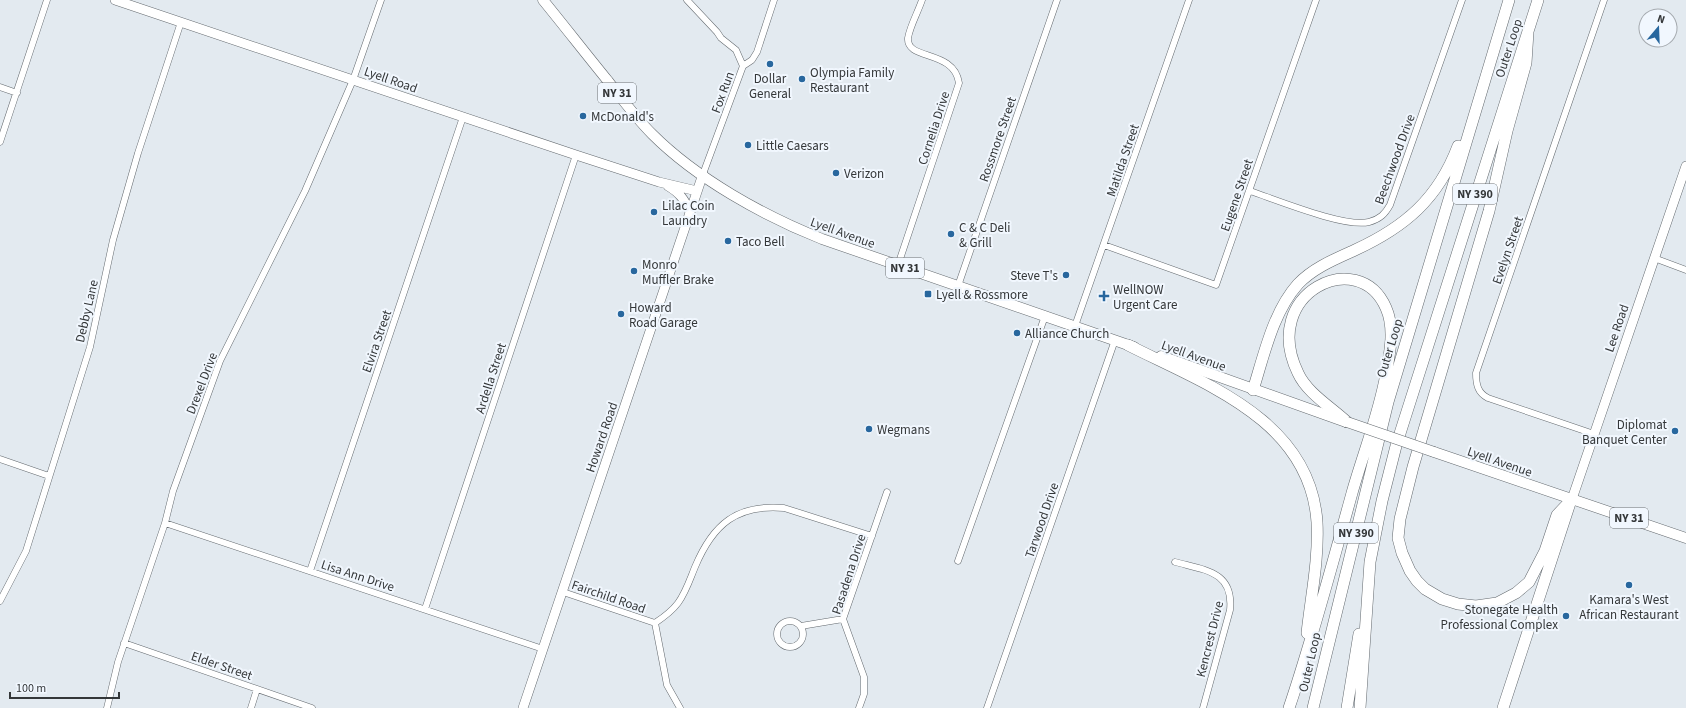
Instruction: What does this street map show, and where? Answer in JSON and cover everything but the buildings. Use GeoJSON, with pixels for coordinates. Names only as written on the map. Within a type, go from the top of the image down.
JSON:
{"type":"FeatureCollection","features":[{"type":"Feature","properties":{"kind":"highway","name":"Outer Loop"},"geometry":{"type":"LineString","coordinates":[[1313,708],[1388,402],[1509,0]]}},
{"type":"Feature","properties":{"kind":"highway","name":"Outer Loop"},"geometry":{"type":"LineString","coordinates":[[1360,708],[1370,562],[1382,501],[1396,446],[1538,0]]}},
{"type":"Feature","properties":{"kind":"highway"},"geometry":{"type":"LineString","coordinates":[[1528,32],[1526,63],[1507,131],[1489,211],[1417,453],[1404,504],[1398,529],[1402,552],[1410,571],[1417,581],[1425,589],[1442,599],[1458,604],[1476,606],[1497,603],[1516,593],[1529,582],[1545,551],[1557,515],[1572,499]]}},
{"type":"Feature","properties":{"kind":"highway"},"geometry":{"type":"LineString","coordinates":[[1253,390],[1277,320],[1290,294],[1298,284],[1311,272],[1393,230],[1415,213],[1431,195],[1453,159],[1492,54]]}},
{"type":"Feature","properties":{"kind":"highway"},"geometry":{"type":"LineString","coordinates":[[1289,708],[1302,668],[1386,374],[1391,335],[1390,317],[1383,301],[1370,288],[1356,280],[1338,280],[1320,284],[1300,300],[1290,323],[1289,337],[1290,348],[1298,374],[1309,389],[1347,422]]}},
{"type":"Feature","properties":{"kind":"highway"},"geometry":{"type":"LineString","coordinates":[[1128,345],[1234,400],[1274,429],[1295,456],[1309,487],[1316,520],[1317,549],[1302,668]]}},
{"type":"Feature","properties":{"kind":"highway"},"geometry":{"type":"LineString","coordinates":[[1386,374],[1401,358]]}},
{"type":"Feature","properties":{"kind":"highway"},"geometry":{"type":"LineString","coordinates":[[1503,708],[1572,499]]}},
{"type":"Feature","properties":{"kind":"highway"},"geometry":{"type":"LineString","coordinates":[[1347,708],[1370,562]]}},
{"type":"Feature","properties":{"kind":"main road","name":"NY 31"},"geometry":{"type":"LineString","coordinates":[[543,0],[630,110],[653,135],[685,162],[703,174]]}},
{"type":"Feature","properties":{"kind":"main road","name":"Lyell Avenue"},"geometry":{"type":"LineString","coordinates":[[703,174],[750,205],[794,227],[1253,390],[1686,538]]}},
{"type":"Feature","properties":{"kind":"street"},"geometry":{"type":"LineString","coordinates":[[0,142],[46,0]]}},
{"type":"Feature","properties":{"kind":"street","name":"Lyell Road"},"geometry":{"type":"LineString","coordinates":[[115,0],[576,155],[659,182],[697,191]]}},
{"type":"Feature","properties":{"kind":"street","name":"Drexel Drive"},"geometry":{"type":"LineString","coordinates":[[107,708],[124,643],[165,523],[173,491],[220,361],[304,190],[353,80],[381,0]]}},
{"type":"Feature","properties":{"kind":"street"},"geometry":{"type":"LineString","coordinates":[[687,0],[721,38],[736,50],[743,66]]}},
{"type":"Feature","properties":{"kind":"street","name":"Fox Run"},"geometry":{"type":"LineString","coordinates":[[703,174],[743,66],[752,60],[757,52],[774,0]]}},
{"type":"Feature","properties":{"kind":"street","name":"Cornelia Drive"},"geometry":{"type":"LineString","coordinates":[[898,265],[959,82],[955,70],[950,64],[913,50],[909,45],[908,38],[922,0]]}},
{"type":"Feature","properties":{"kind":"street","name":"Rossmore Street"},"geometry":{"type":"LineString","coordinates":[[958,286],[1057,0]]}},
{"type":"Feature","properties":{"kind":"street","name":"Matilda Street"},"geometry":{"type":"LineString","coordinates":[[1075,326],[1189,0]]}},
{"type":"Feature","properties":{"kind":"street","name":"Eugene Street"},"geometry":{"type":"LineString","coordinates":[[1104,245],[1216,285],[1316,0]]}},
{"type":"Feature","properties":{"kind":"street","name":"Beechwood Drive"},"geometry":{"type":"LineString","coordinates":[[1250,191],[1348,223],[1369,222],[1379,219],[1386,213],[1393,198],[1462,0]]}},
{"type":"Feature","properties":{"kind":"street","name":"Evelyn Street"},"geometry":{"type":"LineString","coordinates":[[1594,434],[1488,398],[1479,391],[1476,381],[1476,373],[1604,0]]}},
{"type":"Feature","properties":{"kind":"street","name":"Debby Lane"},"geometry":{"type":"LineString","coordinates":[[0,601],[26,551],[90,346],[113,240],[138,153],[181,22]]}},
{"type":"Feature","properties":{"kind":"street"},"geometry":{"type":"LineString","coordinates":[[0,87],[17,93]]}},
{"type":"Feature","properties":{"kind":"street","name":"Elvira Street"},"geometry":{"type":"LineString","coordinates":[[310,571],[463,117]]}},
{"type":"Feature","properties":{"kind":"street","name":"Ardella Street"},"geometry":{"type":"LineString","coordinates":[[425,608],[576,155]]}},
{"type":"Feature","properties":{"kind":"street","name":"Lee Road"},"geometry":{"type":"LineString","coordinates":[[1572,499],[1686,166]]}},
{"type":"Feature","properties":{"kind":"street","name":"Howard Road"},"geometry":{"type":"LineString","coordinates":[[523,708],[703,174]]}},
{"type":"Feature","properties":{"kind":"street","name":"Lyell Road"},"geometry":{"type":"LineString","coordinates":[[659,182],[678,192],[684,199],[690,212]]}},
{"type":"Feature","properties":{"kind":"street"},"geometry":{"type":"LineString","coordinates":[[1654,258],[1686,270]]}},
{"type":"Feature","properties":{"kind":"street"},"geometry":{"type":"LineString","coordinates":[[958,561],[1045,316]]}},
{"type":"Feature","properties":{"kind":"street","name":"Tarwood Drive"},"geometry":{"type":"LineString","coordinates":[[987,708],[1115,340]]}},
{"type":"Feature","properties":{"kind":"street"},"geometry":{"type":"LineString","coordinates":[[0,459],[49,476]]}},
{"type":"Feature","properties":{"kind":"street","name":"Pasadena Drive"},"geometry":{"type":"LineString","coordinates":[[859,708],[864,694],[864,677],[843,619],[887,492]]}},
{"type":"Feature","properties":{"kind":"street"},"geometry":{"type":"LineString","coordinates":[[655,623],[670,613],[679,602],[687,588],[702,550],[714,531],[727,520],[744,512],[771,507],[784,508],[872,536]]}},
{"type":"Feature","properties":{"kind":"street","name":"Lisa Ann Drive"},"geometry":{"type":"LineString","coordinates":[[165,523],[425,608],[543,649]]}},
{"type":"Feature","properties":{"kind":"street","name":"Kencrest Drive"},"geometry":{"type":"LineString","coordinates":[[1175,562],[1210,571],[1226,584],[1231,599],[1230,610],[1203,708]]}},
{"type":"Feature","properties":{"kind":"street","name":"Fairchild Road"},"geometry":{"type":"LineString","coordinates":[[562,592],[655,623],[667,685],[680,708]]}},
{"type":"Feature","properties":{"kind":"street"},"geometry":{"type":"LineString","coordinates":[[801,626],[804,634],[801,643],[793,648],[784,647],[780,644],[777,636],[778,628],[781,624],[793,621],[801,626],[843,619]]}},
{"type":"Feature","properties":{"kind":"street","name":"Elder Street"},"geometry":{"type":"LineString","coordinates":[[124,643],[312,708]]}},
{"type":"Feature","properties":{"kind":"street"},"geometry":{"type":"LineString","coordinates":[[251,708],[257,689]]}},
{"type":"Feature","properties":{"kind":"place","name":"Dollar General"},"geometry":{"type":"Point","coordinates":[770,64]}},
{"type":"Feature","properties":{"kind":"place","name":"Olympia Family Restaurant"},"geometry":{"type":"Point","coordinates":[802,79]}},
{"type":"Feature","properties":{"kind":"place","name":"McDonald's"},"geometry":{"type":"Point","coordinates":[583,116]}},
{"type":"Feature","properties":{"kind":"place","name":"Little Caesars"},"geometry":{"type":"Point","coordinates":[748,145]}},
{"type":"Feature","properties":{"kind":"place","name":"Verizon"},"geometry":{"type":"Point","coordinates":[836,173]}},
{"type":"Feature","properties":{"kind":"place","name":"Lilac Coin Laundry"},"geometry":{"type":"Point","coordinates":[654,212]}},
{"type":"Feature","properties":{"kind":"place","name":"C & C Deli & Grill"},"geometry":{"type":"Point","coordinates":[951,234]}},
{"type":"Feature","properties":{"kind":"place","name":"Taco Bell"},"geometry":{"type":"Point","coordinates":[728,241]}},
{"type":"Feature","properties":{"kind":"place","name":"Monro Muffler Brake"},"geometry":{"type":"Point","coordinates":[634,271]}},
{"type":"Feature","properties":{"kind":"place","name":"Steve T's"},"geometry":{"type":"Point","coordinates":[1066,275]}},
{"type":"Feature","properties":{"kind":"place","name":"Lyell & Rossmore"},"geometry":{"type":"Point","coordinates":[928,294]}},
{"type":"Feature","properties":{"kind":"place","name":"WellNOW Urgent Care"},"geometry":{"type":"Point","coordinates":[1104,296]}},
{"type":"Feature","properties":{"kind":"place","name":"Howard Road Garage"},"geometry":{"type":"Point","coordinates":[621,314]}},
{"type":"Feature","properties":{"kind":"place","name":"Alliance Church"},"geometry":{"type":"Point","coordinates":[1017,333]}},
{"type":"Feature","properties":{"kind":"place","name":"Wegmans"},"geometry":{"type":"Point","coordinates":[869,429]}},
{"type":"Feature","properties":{"kind":"place","name":"Diplomat Banquet Center"},"geometry":{"type":"Point","coordinates":[1675,431]}},
{"type":"Feature","properties":{"kind":"place","name":"Kamara's West African Restaurant"},"geometry":{"type":"Point","coordinates":[1629,585]}},
{"type":"Feature","properties":{"kind":"place","name":"Stonegate Health Professional Complex"},"geometry":{"type":"Point","coordinates":[1566,616]}}]}
